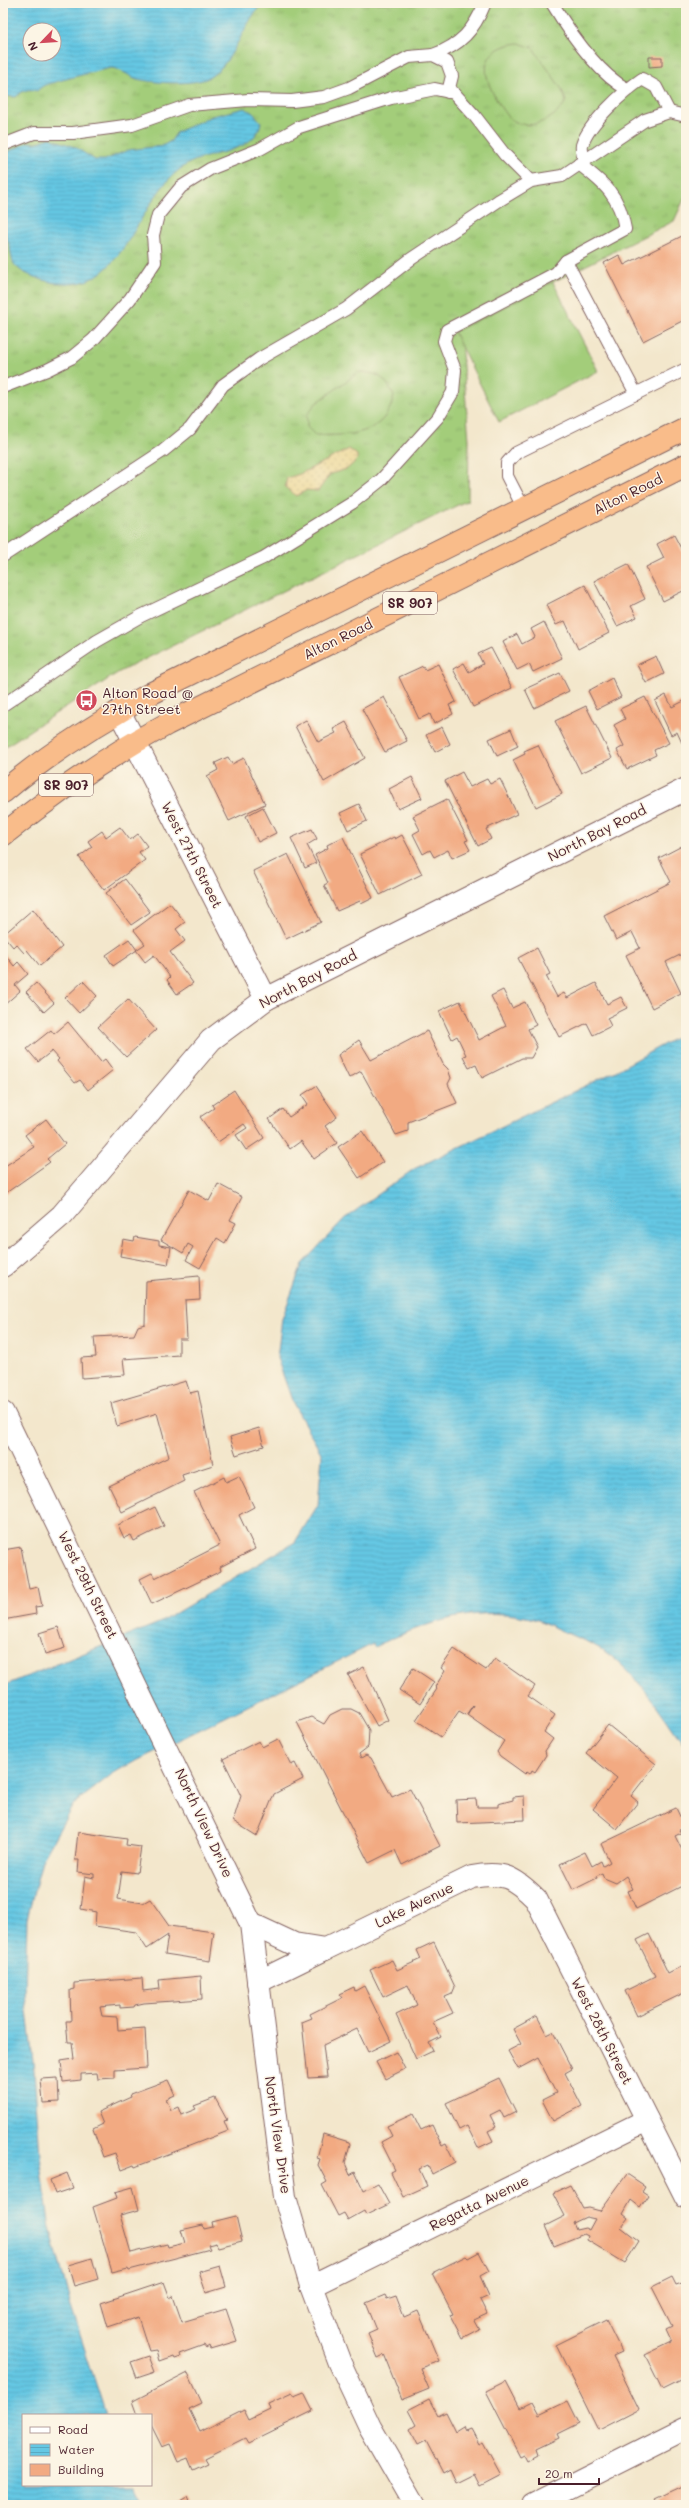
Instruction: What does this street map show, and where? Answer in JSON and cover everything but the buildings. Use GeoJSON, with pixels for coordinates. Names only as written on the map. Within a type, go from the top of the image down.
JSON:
{"type":"FeatureCollection","features":[{"type":"Feature","properties":{"kind":"highway","name":"SR 907"},"geometry":{"type":"LineString","coordinates":[[3,792],[33,766],[119,711],[686,428]]}},
{"type":"Feature","properties":{"kind":"highway","name":"Alton Road"},"geometry":{"type":"LineString","coordinates":[[3,835],[54,794],[134,742],[686,465]]}},
{"type":"Feature","properties":{"kind":"street","name":"West 27th Street"},"geometry":{"type":"LineString","coordinates":[[119,711],[266,999]]}},
{"type":"Feature","properties":{"kind":"street","name":"North Bay Road"},"geometry":{"type":"LineString","coordinates":[[3,1266],[62,1215],[167,1089],[211,1040],[266,999],[686,789]]}},
{"type":"Feature","properties":{"kind":"street","name":"West 29th Street"},"geometry":{"type":"LineString","coordinates":[[3,1413],[172,1756]]}},
{"type":"Feature","properties":{"kind":"street","name":"North View Drive"},"geometry":{"type":"LineString","coordinates":[[172,1756],[251,1924],[285,2197],[310,2286],[340,2363],[370,2427],[415,2505]]}},
{"type":"Feature","properties":{"kind":"street","name":"Lake Avenue"},"geometry":{"type":"LineString","coordinates":[[258,1982],[472,1877],[489,1874],[506,1876]]}},
{"type":"Feature","properties":{"kind":"street","name":"West 28th Street"},"geometry":{"type":"LineString","coordinates":[[506,1876],[522,1885],[536,1899],[686,2197]]}},
{"type":"Feature","properties":{"kind":"street"},"geometry":{"type":"LineString","coordinates":[[251,1924],[294,1944],[325,1949]]}},
{"type":"Feature","properties":{"kind":"street","name":"Regatta Avenue"},"geometry":{"type":"LineString","coordinates":[[310,2286],[647,2120]]}},
{"type":"Feature","properties":{"kind":"street"},"geometry":{"type":"LineString","coordinates":[[533,2505],[686,2428]]}},
{"type":"Feature","properties":{"kind":"lane"},"geometry":{"type":"LineString","coordinates":[[3,145],[34,132],[73,133],[132,124],[189,105],[248,100],[292,101],[324,97],[349,88],[409,57],[434,55],[452,48],[469,32],[485,3]]}},
{"type":"Feature","properties":{"kind":"lane"},"geometry":{"type":"LineString","coordinates":[[552,3],[572,34],[602,69],[616,83],[627,89]]}},
{"type":"Feature","properties":{"kind":"lane"},"geometry":{"type":"LineString","coordinates":[[434,55],[447,62],[452,76],[448,92]]}},
{"type":"Feature","properties":{"kind":"lane"},"geometry":{"type":"LineString","coordinates":[[3,705],[97,641],[141,616],[237,572],[352,504],[381,480],[438,417],[453,392],[455,370],[444,341],[447,330],[556,273],[566,261],[625,229],[622,212],[606,185],[582,162],[581,147],[589,131],[627,89],[642,79],[656,87],[669,112]]}},
{"type":"Feature","properties":{"kind":"lane"},"geometry":{"type":"LineString","coordinates":[[3,387],[47,370],[71,358],[92,340],[130,299],[155,262],[153,235],[158,215],[181,187],[210,169],[260,149],[299,127],[391,98],[435,89],[454,93],[505,155],[531,181]]}},
{"type":"Feature","properties":{"kind":"lane"},"geometry":{"type":"LineString","coordinates":[[3,556],[163,451],[190,429],[223,385],[259,359],[346,309],[412,259],[531,181],[562,176],[645,120],[669,112],[686,116]]}},
{"type":"Feature","properties":{"kind":"lane"},"geometry":{"type":"LineString","coordinates":[[566,261],[636,394]]}},
{"type":"Feature","properties":{"kind":"lane"},"geometry":{"type":"LineString","coordinates":[[524,509],[507,476],[507,463],[516,453],[686,369]]}},
{"type":"Feature","properties":{"kind":"green space"},"geometry":{"type":"Polygon","coordinates":[[[3,3],[686,3],[686,195],[674,221],[460,329],[469,440],[468,500],[119,672],[3,748],[3,3]]]}},
{"type":"Feature","properties":{"kind":"green space"},"geometry":{"type":"Polygon","coordinates":[[[519,43],[533,48],[561,88],[566,101],[551,117],[536,124],[521,124],[508,117],[490,87],[487,77],[486,68],[492,54],[498,49],[507,45],[519,43]]]}},
{"type":"Feature","properties":{"kind":"green space"},"geometry":{"type":"Polygon","coordinates":[[[553,282],[598,371],[499,422],[454,332],[553,282]]]}},
{"type":"Feature","properties":{"kind":"green space"},"geometry":{"type":"Polygon","coordinates":[[[359,372],[377,375],[385,381],[394,396],[383,419],[364,431],[353,434],[315,435],[307,427],[307,415],[315,404],[359,372]]]}},
{"type":"Feature","properties":{"kind":"sand"},"geometry":{"type":"Polygon","coordinates":[[[349,449],[357,455],[357,460],[347,469],[330,474],[318,491],[307,490],[296,496],[285,487],[287,478],[300,474],[349,449]]]}},
{"type":"Feature","properties":{"kind":"water"},"geometry":{"type":"Polygon","coordinates":[[[3,3],[263,3],[250,21],[233,52],[219,70],[203,80],[185,83],[153,82],[137,79],[112,68],[49,84],[43,86],[37,91],[26,90],[16,97],[3,96],[3,3]]]}},
{"type":"Feature","properties":{"kind":"water"},"geometry":{"type":"Polygon","coordinates":[[[245,108],[253,113],[261,122],[257,132],[250,140],[241,146],[195,160],[186,165],[168,181],[152,201],[125,246],[110,265],[92,278],[69,284],[40,279],[29,275],[16,267],[3,227],[3,154],[29,142],[35,143],[50,138],[75,147],[95,160],[105,160],[128,150],[162,146],[171,141],[177,132],[212,116],[245,108]]]}},
{"type":"Feature","properties":{"kind":"water"},"geometry":{"type":"Polygon","coordinates":[[[686,1032],[686,1748],[647,1693],[612,1656],[588,1642],[538,1620],[516,1615],[474,1614],[433,1623],[374,1647],[373,1644],[116,1771],[73,1805],[42,1860],[27,1919],[25,1994],[34,2070],[40,2156],[49,2223],[72,2310],[106,2414],[22,2414],[22,2486],[134,2486],[144,2505],[3,2505],[3,1686],[159,1623],[295,1542],[318,1505],[322,1455],[293,1403],[277,1358],[282,1319],[302,1264],[344,1219],[414,1169],[614,1072],[686,1032]]]}},
{"type":"Feature","properties":{"kind":"place","name":"Alton Road @ 27th Street"},"geometry":{"type":"Point","coordinates":[86,701]}}]}
